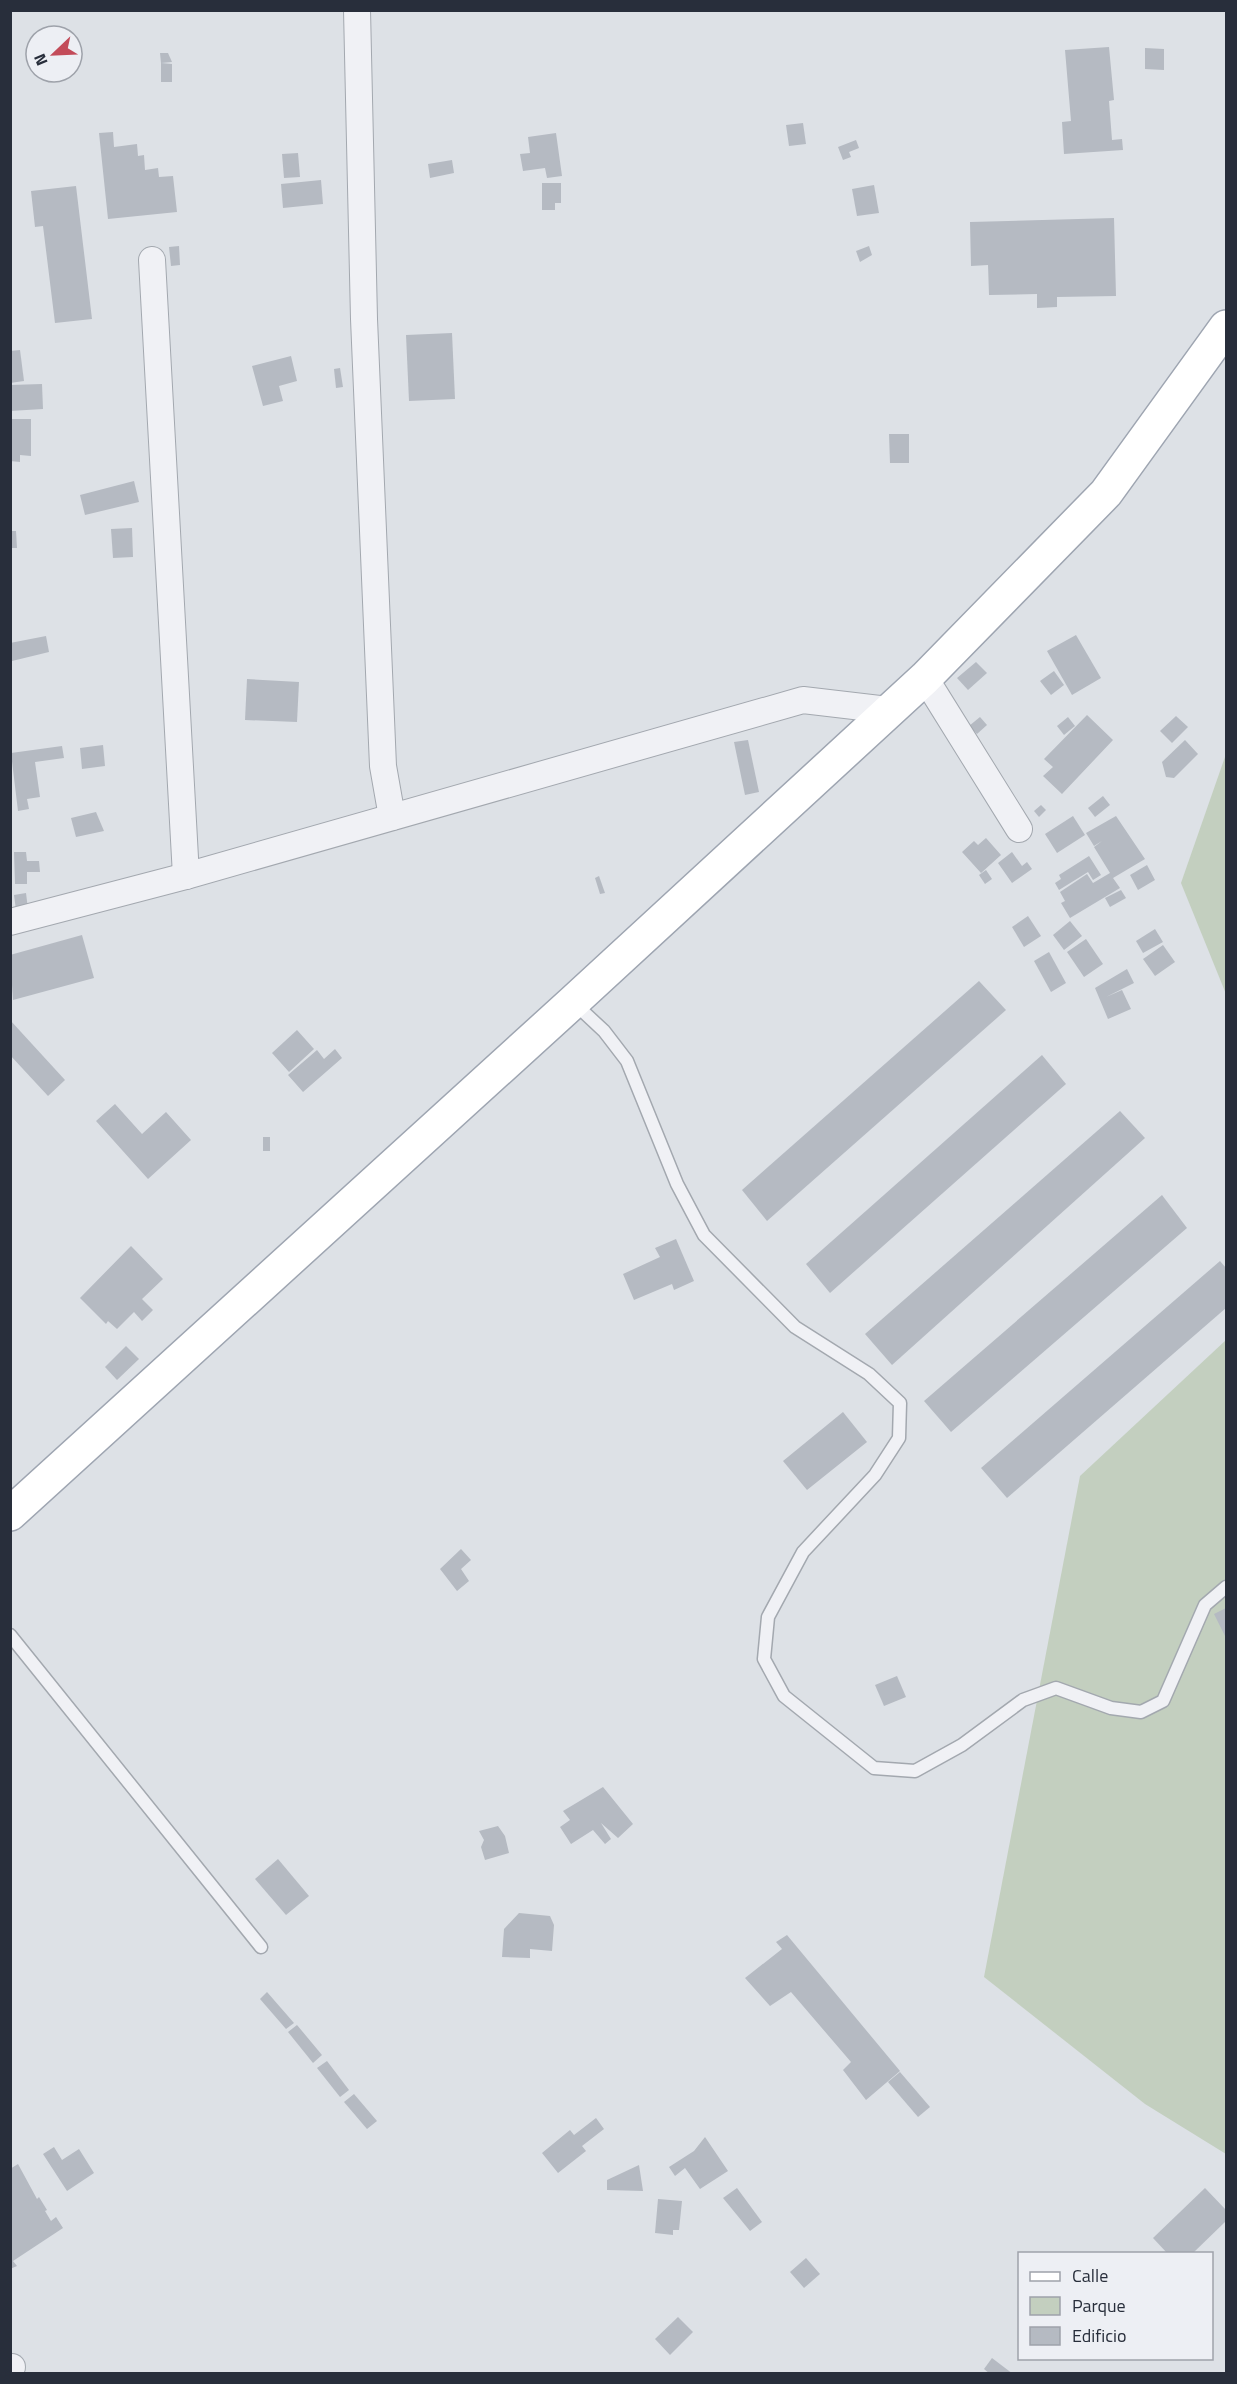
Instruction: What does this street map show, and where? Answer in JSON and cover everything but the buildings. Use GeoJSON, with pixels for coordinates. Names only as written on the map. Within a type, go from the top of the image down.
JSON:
{"type":"FeatureCollection","features":[{"type":"Feature","properties":{"kind":"main road"},"geometry":{"type":"LineString","coordinates":[[10,1514],[925,678],[1106,493],[1227,327]]}},
{"type":"Feature","properties":{"kind":"street"},"geometry":{"type":"LineString","coordinates":[[357,10],[364,319],[383,766],[392,817]]}},
{"type":"Feature","properties":{"kind":"street"},"geometry":{"type":"LineString","coordinates":[[152,260],[186,876]]}},
{"type":"Feature","properties":{"kind":"street"},"geometry":{"type":"LineString","coordinates":[[925,678],[1019,829]]}},
{"type":"Feature","properties":{"kind":"street"},"geometry":{"type":"LineString","coordinates":[[10,922],[186,876],[803,700],[888,710]]}},
{"type":"Feature","properties":{"kind":"lane"},"geometry":{"type":"LineString","coordinates":[[573,1002],[604,1031],[627,1061],[677,1184],[704,1235],[795,1327],[869,1374],[900,1403],[899,1438],[875,1475],[803,1552],[768,1617],[764,1659],[783,1696],[874,1768],[915,1771],[962,1745],[1023,1700],[1056,1688],[1111,1708],[1141,1713],[1163,1701],[1205,1605],[1227,1587]]}},
{"type":"Feature","properties":{"kind":"lane"},"geometry":{"type":"LineString","coordinates":[[10,1635],[261,1947]]}},
{"type":"Feature","properties":{"kind":"green space"},"geometry":{"type":"Polygon","coordinates":[[[1226,754],[1226,994],[1181,883],[1226,754]]]}},
{"type":"Feature","properties":{"kind":"green space"},"geometry":{"type":"Polygon","coordinates":[[[1226,1340],[1226,2154],[1145,2104],[984,1977],[1080,1476],[1226,1340]]]}}]}
